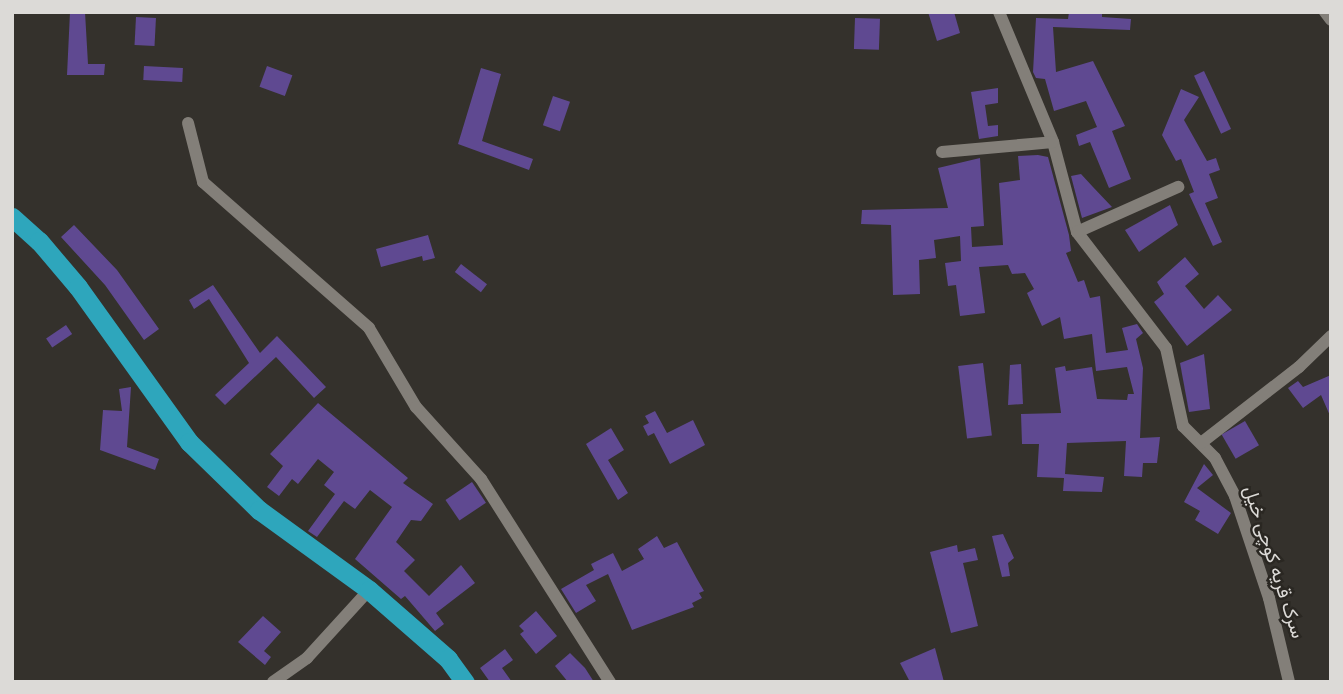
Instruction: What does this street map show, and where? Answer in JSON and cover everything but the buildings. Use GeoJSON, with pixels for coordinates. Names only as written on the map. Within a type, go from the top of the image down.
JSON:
{"type":"FeatureCollection","features":[{"type":"Feature","properties":{"kind":"highway"},"geometry":{"type":"LineString","coordinates":[[12,217],[40,241],[78,287],[189,442],[259,510],[369,590],[447,659],[465,682]]}},
{"type":"Feature","properties":{"kind":"street","name":"سرک قریه کوچی خیل"},"geometry":{"type":"LineString","coordinates":[[999,12],[1053,142],[1077,232],[1166,348],[1183,426],[1215,458],[1236,496],[1269,598],[1289,682]]}},
{"type":"Feature","properties":{"kind":"street"},"geometry":{"type":"LineString","coordinates":[[1325,12],[1331,20]]}},
{"type":"Feature","properties":{"kind":"street"},"geometry":{"type":"LineString","coordinates":[[188,124],[203,182],[369,328],[416,407],[481,479],[610,682]]}},
{"type":"Feature","properties":{"kind":"street"},"geometry":{"type":"LineString","coordinates":[[942,152],[1053,142]]}},
{"type":"Feature","properties":{"kind":"street"},"geometry":{"type":"LineString","coordinates":[[1077,232],[1178,187]]}},
{"type":"Feature","properties":{"kind":"street"},"geometry":{"type":"LineString","coordinates":[[1201,443],[1299,367],[1331,336]]}},
{"type":"Feature","properties":{"kind":"street"},"geometry":{"type":"LineString","coordinates":[[273,682],[306,657],[369,590]]}}]}
